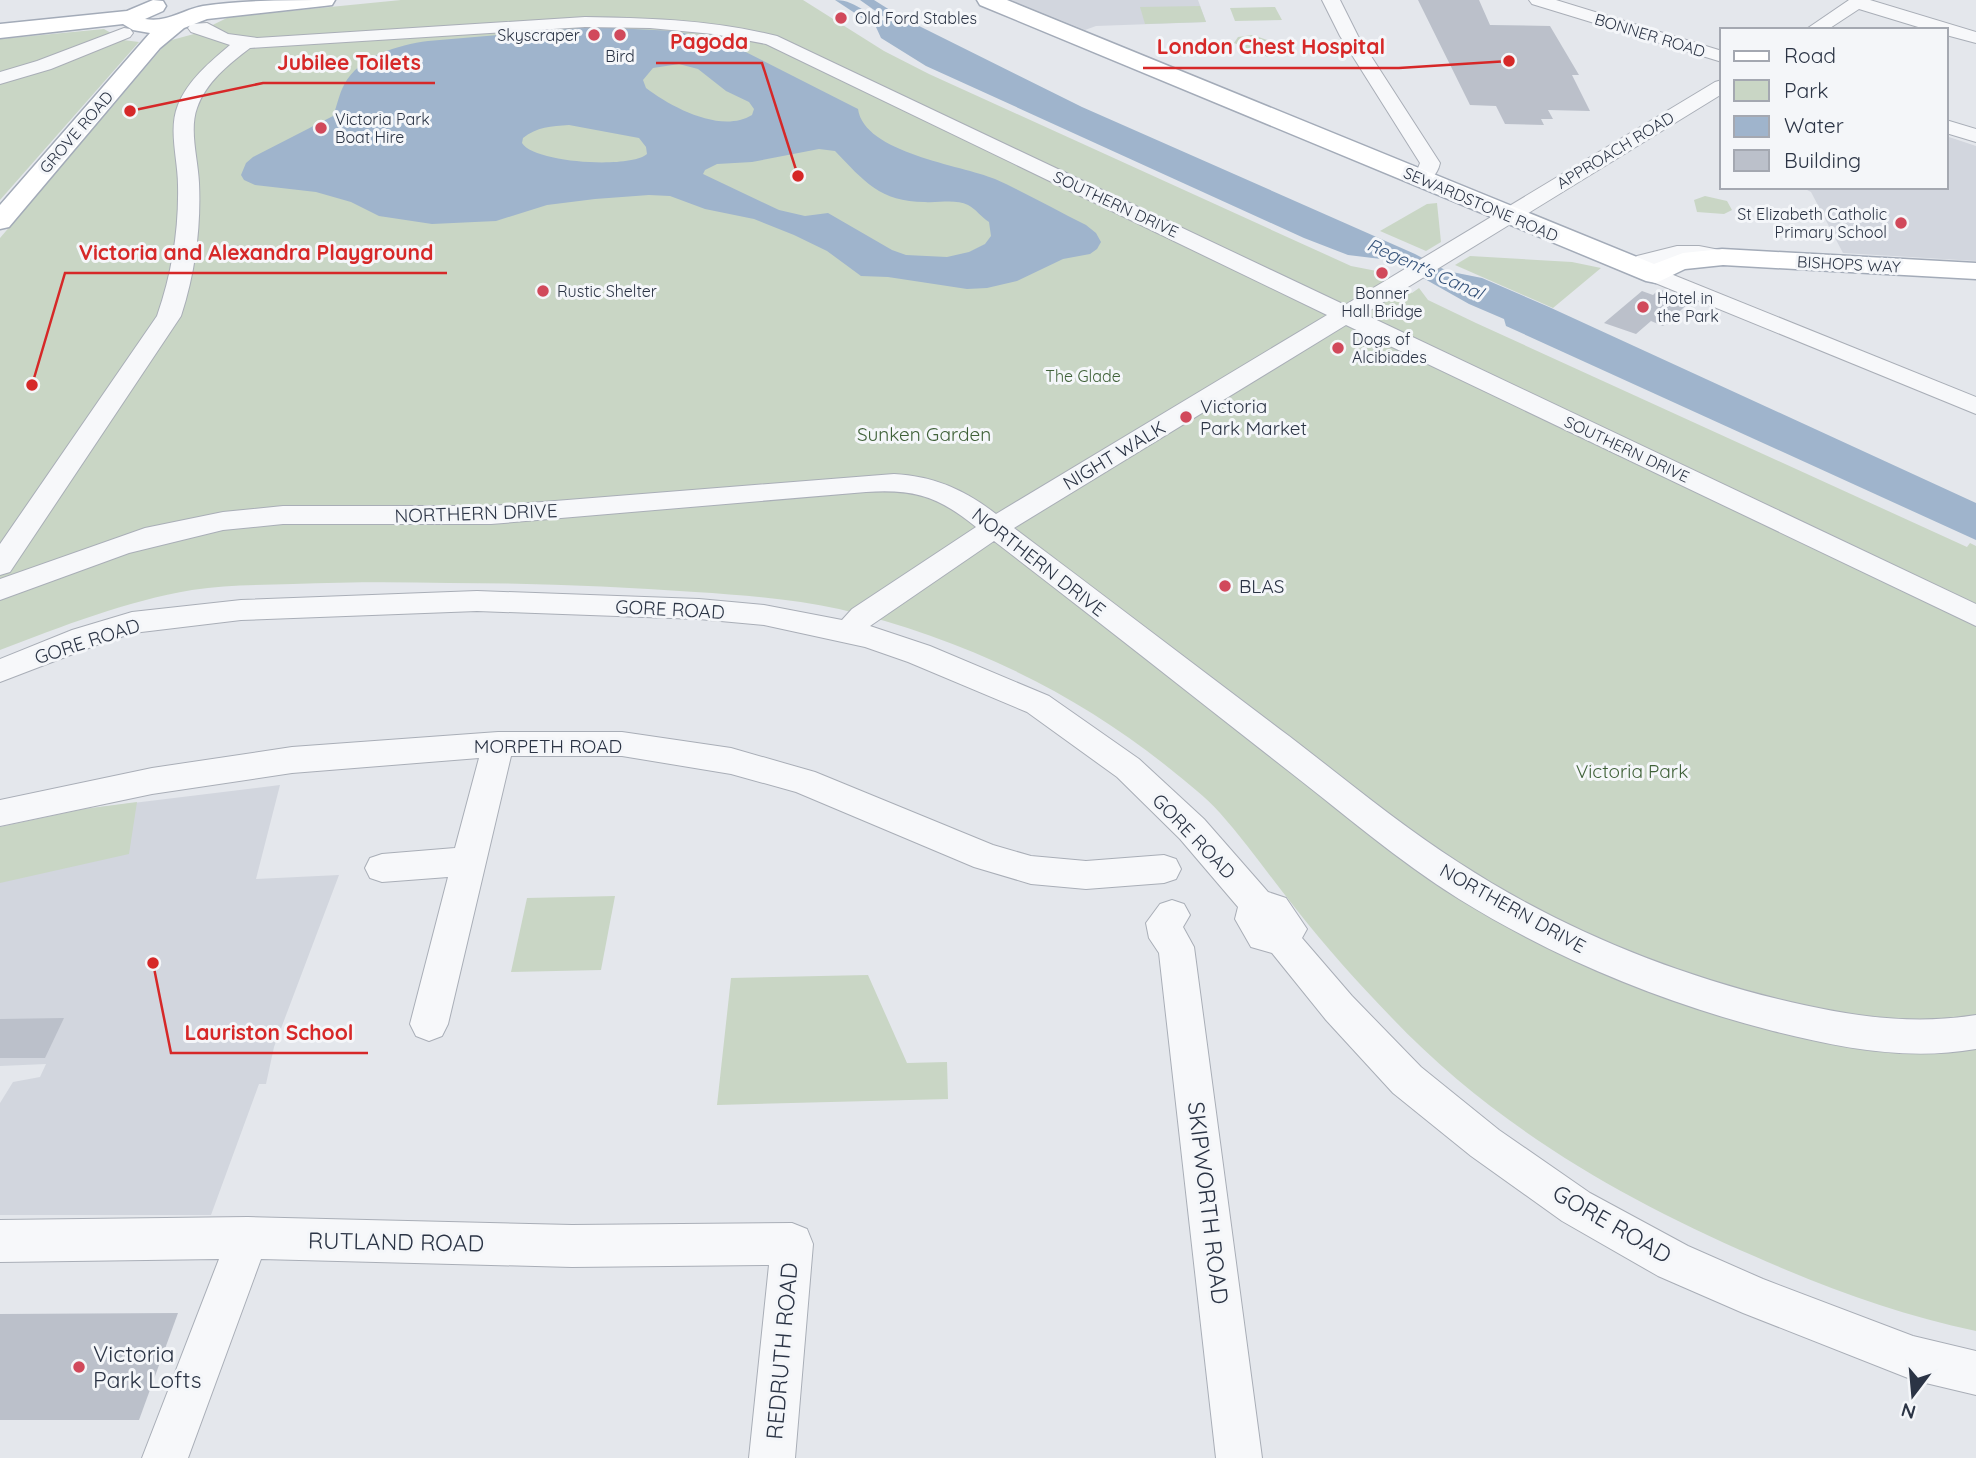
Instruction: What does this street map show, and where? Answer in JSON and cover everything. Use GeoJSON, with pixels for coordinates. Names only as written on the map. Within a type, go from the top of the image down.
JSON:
{"type":"FeatureCollection","features":[{"type":"Feature","properties":{"kind":"main road","name":"GROVE ROAD"},"geometry":{"type":"LineString","coordinates":[[0,221],[145,29],[144,10],[175,0]]}},
{"type":"Feature","properties":{"kind":"main road"},"geometry":{"type":"LineString","coordinates":[[194,19],[324,0]]}},
{"type":"Feature","properties":{"kind":"main road","name":"SEWARDSTONE ROAD"},"geometry":{"type":"LineString","coordinates":[[988,0],[1645,271]]}},
{"type":"Feature","properties":{"kind":"main road","name":"GROVE ROAD"},"geometry":{"type":"LineString","coordinates":[[145,29],[194,19]]}},
{"type":"Feature","properties":{"kind":"main road"},"geometry":{"type":"LineString","coordinates":[[0,31],[145,29]]}},
{"type":"Feature","properties":{"kind":"main road","name":"BISHOPS WAY"},"geometry":{"type":"LineString","coordinates":[[1645,271],[1688,259],[1713,261],[1722,257],[1976,271]]}},
{"type":"Feature","properties":{"kind":"street"},"geometry":{"type":"LineString","coordinates":[[1331,0],[1349,36],[1430,163],[1428,171],[1419,178]]}},
{"type":"Feature","properties":{"kind":"street","name":"BONNER ROAD"},"geometry":{"type":"LineString","coordinates":[[1538,0],[1720,56]]}},
{"type":"Feature","properties":{"kind":"street"},"geometry":{"type":"LineString","coordinates":[[1817,28],[1858,1],[1944,28]]}},
{"type":"Feature","properties":{"kind":"street","name":"SOUTHERN DRIVE"},"geometry":{"type":"LineString","coordinates":[[194,19],[224,39],[244,43],[292,41],[510,18],[613,12],[682,15],[735,26],[797,52],[1976,616]]}},
{"type":"Feature","properties":{"kind":"street"},"geometry":{"type":"LineString","coordinates":[[1948,29],[1976,38]]}},
{"type":"Feature","properties":{"kind":"street"},"geometry":{"type":"LineString","coordinates":[[0,78],[21,73],[109,40]]}},
{"type":"Feature","properties":{"kind":"street"},"geometry":{"type":"LineString","coordinates":[[0,565],[169,316],[180,287],[186,255],[186,107],[189,98],[220,62],[244,43]]}},
{"type":"Feature","properties":{"kind":"street","name":"APPROACH ROAD"},"geometry":{"type":"LineString","coordinates":[[1456,249],[1720,87]]}},
{"type":"Feature","properties":{"kind":"street"},"geometry":{"type":"LineString","coordinates":[[1948,127],[1971,134]]}},
{"type":"Feature","properties":{"kind":"street","name":"NIGHT WALK"},"geometry":{"type":"LineString","coordinates":[[849,631],[862,616],[950,555],[1344,314],[1456,249]]}},
{"type":"Feature","properties":{"kind":"street","name":"SEWARDSTONE ROAD"},"geometry":{"type":"LineString","coordinates":[[1645,271],[1976,406]]}},
{"type":"Feature","properties":{"kind":"street","name":"NORTHERN DRIVE"},"geometry":{"type":"LineString","coordinates":[[0,590],[68,563],[155,535],[223,521],[283,515],[491,515],[838,485],[904,483],[925,486],[948,494],[995,527],[1438,867],[1496,903],[1566,940],[1672,985],[1820,1026],[1899,1037],[1958,1036],[1976,1032]]}},
{"type":"Feature","properties":{"kind":"street","name":"GORE ROAD"},"geometry":{"type":"LineString","coordinates":[[0,671],[83,638],[132,624],[241,610],[477,601],[699,609],[764,615],[849,631],[961,670],[1038,705],[1128,768],[1192,829],[1256,903],[1253,919],[1264,936],[1283,941],[1339,1008],[1407,1080],[1485,1143],[1576,1207],[1673,1261],[1793,1312],[1913,1358],[1976,1373]]}},
{"type":"Feature","properties":{"kind":"street"},"geometry":{"type":"LineString","coordinates":[[429,1024],[498,744]]}},
{"type":"Feature","properties":{"kind":"street","name":"MORPETH ROAD"},"geometry":{"type":"LineString","coordinates":[[0,813],[152,781],[292,760],[498,744],[622,744],[731,761],[804,781],[986,857],[1031,870],[1086,875],[1164,869]]}},
{"type":"Feature","properties":{"kind":"street"},"geometry":{"type":"LineString","coordinates":[[1164,869],[1169,858],[1192,829]]}},
{"type":"Feature","properties":{"kind":"street"},"geometry":{"type":"LineString","coordinates":[[382,868],[471,861]]}},
{"type":"Feature","properties":{"kind":"street","name":"SKIPWORTH ROAD"},"geometry":{"type":"LineString","coordinates":[[1164,869],[1239,1458]]}},
{"type":"Feature","properties":{"kind":"street"},"geometry":{"type":"LineString","coordinates":[[165,1458],[248,1238]]}},
{"type":"Feature","properties":{"kind":"street","name":"RUTLAND ROAD"},"geometry":{"type":"LineString","coordinates":[[0,1241],[248,1238],[572,1246],[792,1244]]}},
{"type":"Feature","properties":{"kind":"street","name":"REDRUTH ROAD"},"geometry":{"type":"LineString","coordinates":[[772,1458],[792,1244]]}},
{"type":"Feature","properties":{"kind":"shaded area"},"geometry":{"type":"Polygon","coordinates":[[[1011,0],[1198,0],[1206,22],[1096,26],[1085,30],[1011,0]]]}},
{"type":"Feature","properties":{"kind":"shaded area","name":"St Elizabeth Catholic Primary School"},"geometry":{"type":"Polygon","coordinates":[[[1948,137],[1976,146],[1976,261],[1843,253],[1811,192],[1805,189],[1948,189],[1948,137]]]}},
{"type":"Feature","properties":{"kind":"shaded area"},"geometry":{"type":"Polygon","coordinates":[[[280,785],[256,879],[339,875],[274,1047],[266,1084],[259,1084],[211,1215],[0,1215],[0,1103],[13,1082],[40,1077],[46,1064],[0,1066],[0,827],[84,809],[280,785]]]}},
{"type":"Feature","properties":{"kind":"green space","name":"Victoria Park"},"geometry":{"type":"Polygon","coordinates":[[[401,0],[803,0],[884,51],[929,74],[1351,266],[1387,273],[1381,279],[1412,293],[1419,288],[1428,300],[1476,323],[1967,547],[1970,543],[1976,546],[1976,1331],[1891,1309],[1781,1268],[1655,1209],[1561,1155],[1516,1125],[1431,1057],[1355,978],[1286,897],[1230,824],[1189,784],[1132,740],[1054,691],[971,651],[928,635],[839,609],[749,596],[541,584],[332,583],[229,586],[167,595],[95,615],[0,650],[0,238],[168,41],[194,34],[229,17],[401,0]]]}},
{"type":"Feature","properties":{"kind":"green space"},"geometry":{"type":"Polygon","coordinates":[[[1200,6],[1206,22],[1145,24],[1140,7],[1200,6]]]}},
{"type":"Feature","properties":{"kind":"green space"},"geometry":{"type":"Polygon","coordinates":[[[1275,7],[1282,20],[1235,21],[1230,8],[1275,7]]]}},
{"type":"Feature","properties":{"kind":"green space"},"geometry":{"type":"Polygon","coordinates":[[[104,29],[123,40],[139,42],[0,200],[0,39],[104,29]]]}},
{"type":"Feature","properties":{"kind":"green space"},"geometry":{"type":"Polygon","coordinates":[[[1253,35],[1267,40],[1275,48],[1268,57],[1234,43],[1238,37],[1253,35]]]}},
{"type":"Feature","properties":{"kind":"green space"},"geometry":{"type":"Polygon","coordinates":[[[1705,196],[1727,201],[1732,210],[1724,214],[1697,212],[1694,200],[1705,196]]]}},
{"type":"Feature","properties":{"kind":"green space"},"geometry":{"type":"Polygon","coordinates":[[[1437,203],[1441,242],[1426,251],[1380,231],[1427,204],[1437,203]]]}},
{"type":"Feature","properties":{"kind":"green space"},"geometry":{"type":"Polygon","coordinates":[[[1470,256],[1572,262],[1601,268],[1553,308],[1455,265],[1470,256]]]}},
{"type":"Feature","properties":{"kind":"green space"},"geometry":{"type":"Polygon","coordinates":[[[137,802],[129,854],[0,883],[0,827],[84,809],[137,802]]]}},
{"type":"Feature","properties":{"kind":"green space"},"geometry":{"type":"Polygon","coordinates":[[[615,896],[601,970],[511,972],[527,898],[615,896]]]}},
{"type":"Feature","properties":{"kind":"green space"},"geometry":{"type":"Polygon","coordinates":[[[868,975],[907,1063],[947,1062],[948,1099],[717,1105],[731,978],[868,975]]]}},
{"type":"Feature","properties":{"kind":"water","name":"Regent's Canal"},"geometry":{"type":"Polygon","coordinates":[[[835,0],[851,3],[876,18],[891,22],[860,0],[874,0],[901,17],[1082,107],[1415,254],[1447,271],[1482,278],[1549,307],[1976,503],[1976,540],[1506,326],[1504,319],[1469,304],[1400,265],[1381,259],[1348,255],[1304,238],[926,66],[881,38],[876,27],[835,0]]]}},
{"type":"Feature","properties":{"kind":"water"},"geometry":{"type":"Polygon","coordinates":[[[591,27],[675,31],[730,44],[858,109],[864,124],[877,137],[895,147],[995,179],[1086,225],[1096,233],[1101,242],[1090,254],[1063,259],[1017,281],[987,288],[967,289],[888,277],[861,276],[827,251],[794,235],[754,219],[705,209],[670,196],[595,199],[547,205],[496,221],[432,224],[379,216],[351,202],[316,192],[255,185],[244,180],[241,175],[246,163],[253,157],[333,116],[344,85],[359,66],[392,49],[428,41],[591,27]],[[679,64],[653,68],[643,80],[646,88],[682,110],[711,120],[740,120],[752,115],[754,109],[749,102],[726,91],[698,69],[679,64]],[[569,125],[544,128],[523,138],[522,143],[530,150],[544,155],[583,162],[622,161],[637,159],[647,154],[646,147],[639,138],[569,125]],[[819,149],[752,162],[717,164],[703,174],[779,210],[805,216],[828,213],[892,250],[906,255],[947,257],[969,252],[985,244],[991,236],[989,222],[968,205],[909,201],[884,194],[864,180],[835,151],[819,149]]]}},
{"type":"Feature","properties":{"kind":"building"},"geometry":{"type":"Polygon","coordinates":[[[1418,0],[1479,0],[1490,25],[1550,26],[1579,75],[1572,75],[1590,111],[1548,110],[1553,119],[1541,119],[1544,125],[1505,124],[1496,106],[1470,105],[1418,0]]]}},
{"type":"Feature","properties":{"kind":"building"},"geometry":{"type":"Polygon","coordinates":[[[1659,289],[1690,302],[1663,326],[1651,321],[1636,334],[1604,323],[1642,291],[1653,295],[1659,289]]]}},
{"type":"Feature","properties":{"kind":"building"},"geometry":{"type":"Polygon","coordinates":[[[64,1018],[45,1058],[0,1058],[0,1019],[64,1018]]]}},
{"type":"Feature","properties":{"kind":"building","name":"Victoria Park Lofts"},"geometry":{"type":"Polygon","coordinates":[[[178,1313],[139,1420],[0,1420],[0,1314],[178,1313]]]}},
{"type":"Feature","properties":{"kind":"place","name":"Old Ford Stables"},"geometry":{"type":"Point","coordinates":[841,18]}},
{"type":"Feature","properties":{"kind":"place","name":"Skyscraper"},"geometry":{"type":"Point","coordinates":[594,35]}},
{"type":"Feature","properties":{"kind":"place","name":"Bird"},"geometry":{"type":"Point","coordinates":[620,35]}},
{"type":"Feature","properties":{"kind":"place","name":"London Chest Hospital"},"geometry":{"type":"Point","coordinates":[1509,61]}},
{"type":"Feature","properties":{"kind":"place","name":"Jubilee Toilets"},"geometry":{"type":"Point","coordinates":[130,111]}},
{"type":"Feature","properties":{"kind":"place","name":"Victoria Park Boat Hire"},"geometry":{"type":"Point","coordinates":[321,128]}},
{"type":"Feature","properties":{"kind":"place","name":"Pagoda"},"geometry":{"type":"Point","coordinates":[798,176]}},
{"type":"Feature","properties":{"kind":"place","name":"St Elizabeth Catholic Primary School"},"geometry":{"type":"Point","coordinates":[1901,223]}},
{"type":"Feature","properties":{"kind":"place","name":"Bonner Hall Bridge"},"geometry":{"type":"Point","coordinates":[1382,273]}},
{"type":"Feature","properties":{"kind":"place","name":"Rustic Shelter"},"geometry":{"type":"Point","coordinates":[543,291]}},
{"type":"Feature","properties":{"kind":"place","name":"Hotel in the Park"},"geometry":{"type":"Point","coordinates":[1643,307]}},
{"type":"Feature","properties":{"kind":"place","name":"Dogs of Alcibiades"},"geometry":{"type":"Point","coordinates":[1338,348]}},
{"type":"Feature","properties":{"kind":"place","name":"Victoria and Alexandra Playground"},"geometry":{"type":"Point","coordinates":[32,385]}},
{"type":"Feature","properties":{"kind":"place","name":"Victoria Park Market"},"geometry":{"type":"Point","coordinates":[1186,417]}},
{"type":"Feature","properties":{"kind":"place","name":"BLAS"},"geometry":{"type":"Point","coordinates":[1225,586]}},
{"type":"Feature","properties":{"kind":"place","name":"Lauriston School"},"geometry":{"type":"Point","coordinates":[153,963]}},
{"type":"Feature","properties":{"kind":"place","name":"Victoria Park Lofts"},"geometry":{"type":"Point","coordinates":[79,1367]}},
{"type":"Feature","properties":{"kind":"park label","name":"The Glade"},"geometry":{"type":"Point","coordinates":[1083,376]}},
{"type":"Feature","properties":{"kind":"park label","name":"Sunken Garden"},"geometry":{"type":"Point","coordinates":[924,434]}}]}
